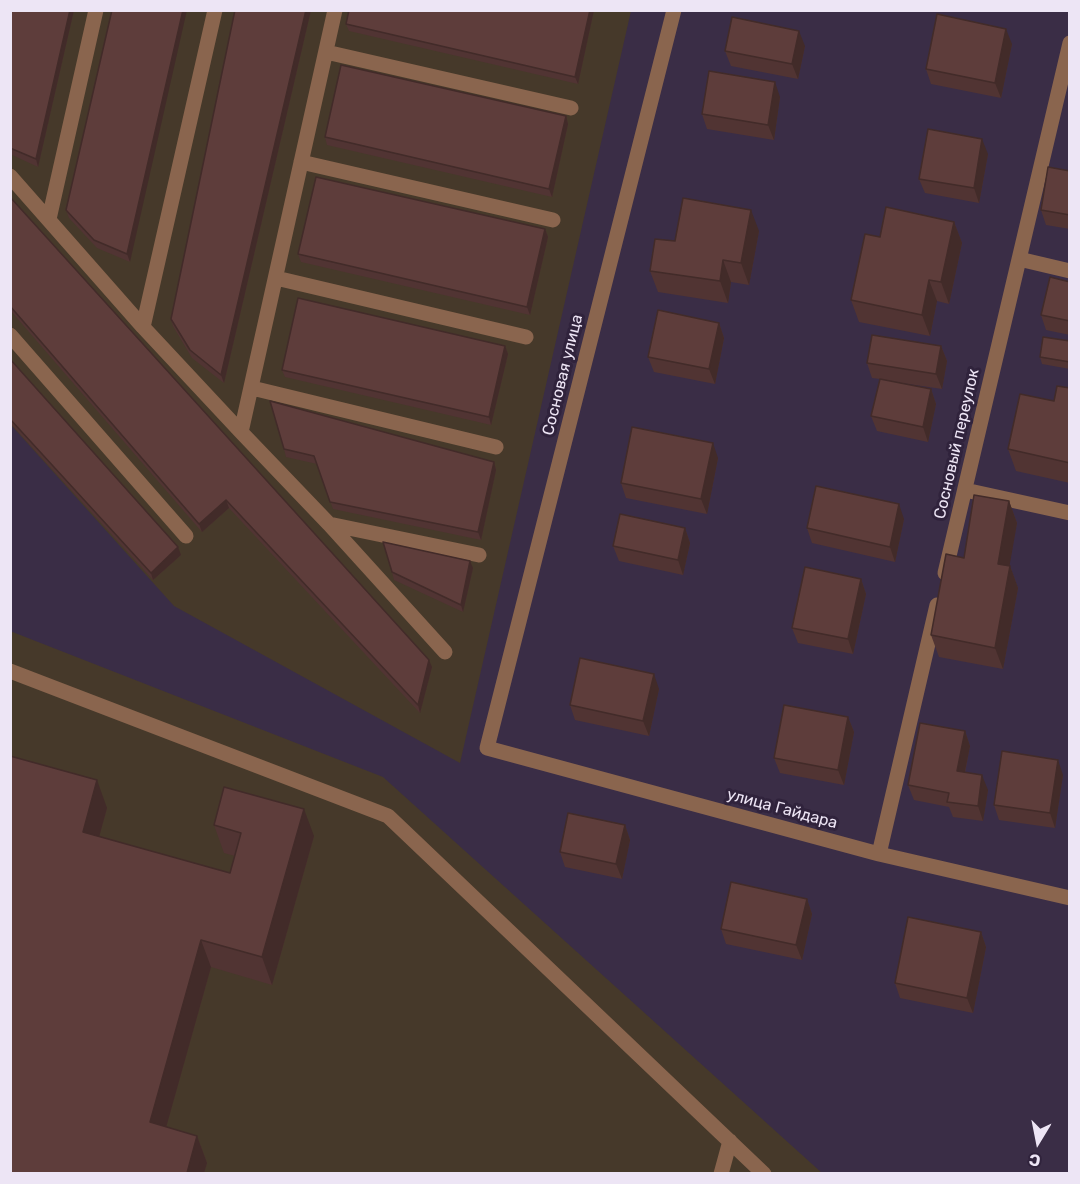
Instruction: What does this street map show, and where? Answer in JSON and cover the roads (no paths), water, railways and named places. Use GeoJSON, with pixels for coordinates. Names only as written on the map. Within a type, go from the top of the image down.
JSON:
{"type":"FeatureCollection","features":[{"type":"Feature","properties":{"kind":"street"},"geometry":{"type":"LineString","coordinates":[[49,219],[96,10]]}},
{"type":"Feature","properties":{"kind":"street"},"geometry":{"type":"LineString","coordinates":[[143,327],[215,10]]}},
{"type":"Feature","properties":{"kind":"street"},"geometry":{"type":"LineString","coordinates":[[241,432],[335,10]]}},
{"type":"Feature","properties":{"kind":"street","name":"Сосновая улица"},"geometry":{"type":"LineString","coordinates":[[487,748],[674,10]]}},
{"type":"Feature","properties":{"kind":"street","name":"Сосновый переулок"},"geometry":{"type":"LineString","coordinates":[[879,854],[1070,43]]}},
{"type":"Feature","properties":{"kind":"street"},"geometry":{"type":"LineString","coordinates":[[326,52],[571,108]]}},
{"type":"Feature","properties":{"kind":"street"},"geometry":{"type":"LineString","coordinates":[[301,162],[553,220]]}},
{"type":"Feature","properties":{"kind":"street"},"geometry":{"type":"LineString","coordinates":[[10,176],[143,327],[329,524],[445,652]]}},
{"type":"Feature","properties":{"kind":"street"},"geometry":{"type":"LineString","coordinates":[[1019,259],[1070,271]]}},
{"type":"Feature","properties":{"kind":"street"},"geometry":{"type":"LineString","coordinates":[[276,278],[526,337]]}},
{"type":"Feature","properties":{"kind":"street"},"geometry":{"type":"LineString","coordinates":[[10,335],[186,536]]}},
{"type":"Feature","properties":{"kind":"street"},"geometry":{"type":"LineString","coordinates":[[252,388],[496,447]]}},
{"type":"Feature","properties":{"kind":"street"},"geometry":{"type":"LineString","coordinates":[[965,490],[1070,513]]}},
{"type":"Feature","properties":{"kind":"street"},"geometry":{"type":"LineString","coordinates":[[329,524],[479,555]]}},
{"type":"Feature","properties":{"kind":"street"},"geometry":{"type":"LineString","coordinates":[[10,671],[388,816],[764,1173]]}},
{"type":"Feature","properties":{"kind":"street","name":"улица Гайдара"},"geometry":{"type":"LineString","coordinates":[[487,748],[879,854],[1070,898]]}},
{"type":"Feature","properties":{"kind":"street"},"geometry":{"type":"LineString","coordinates":[[721,1173],[729,1141]]}}]}
